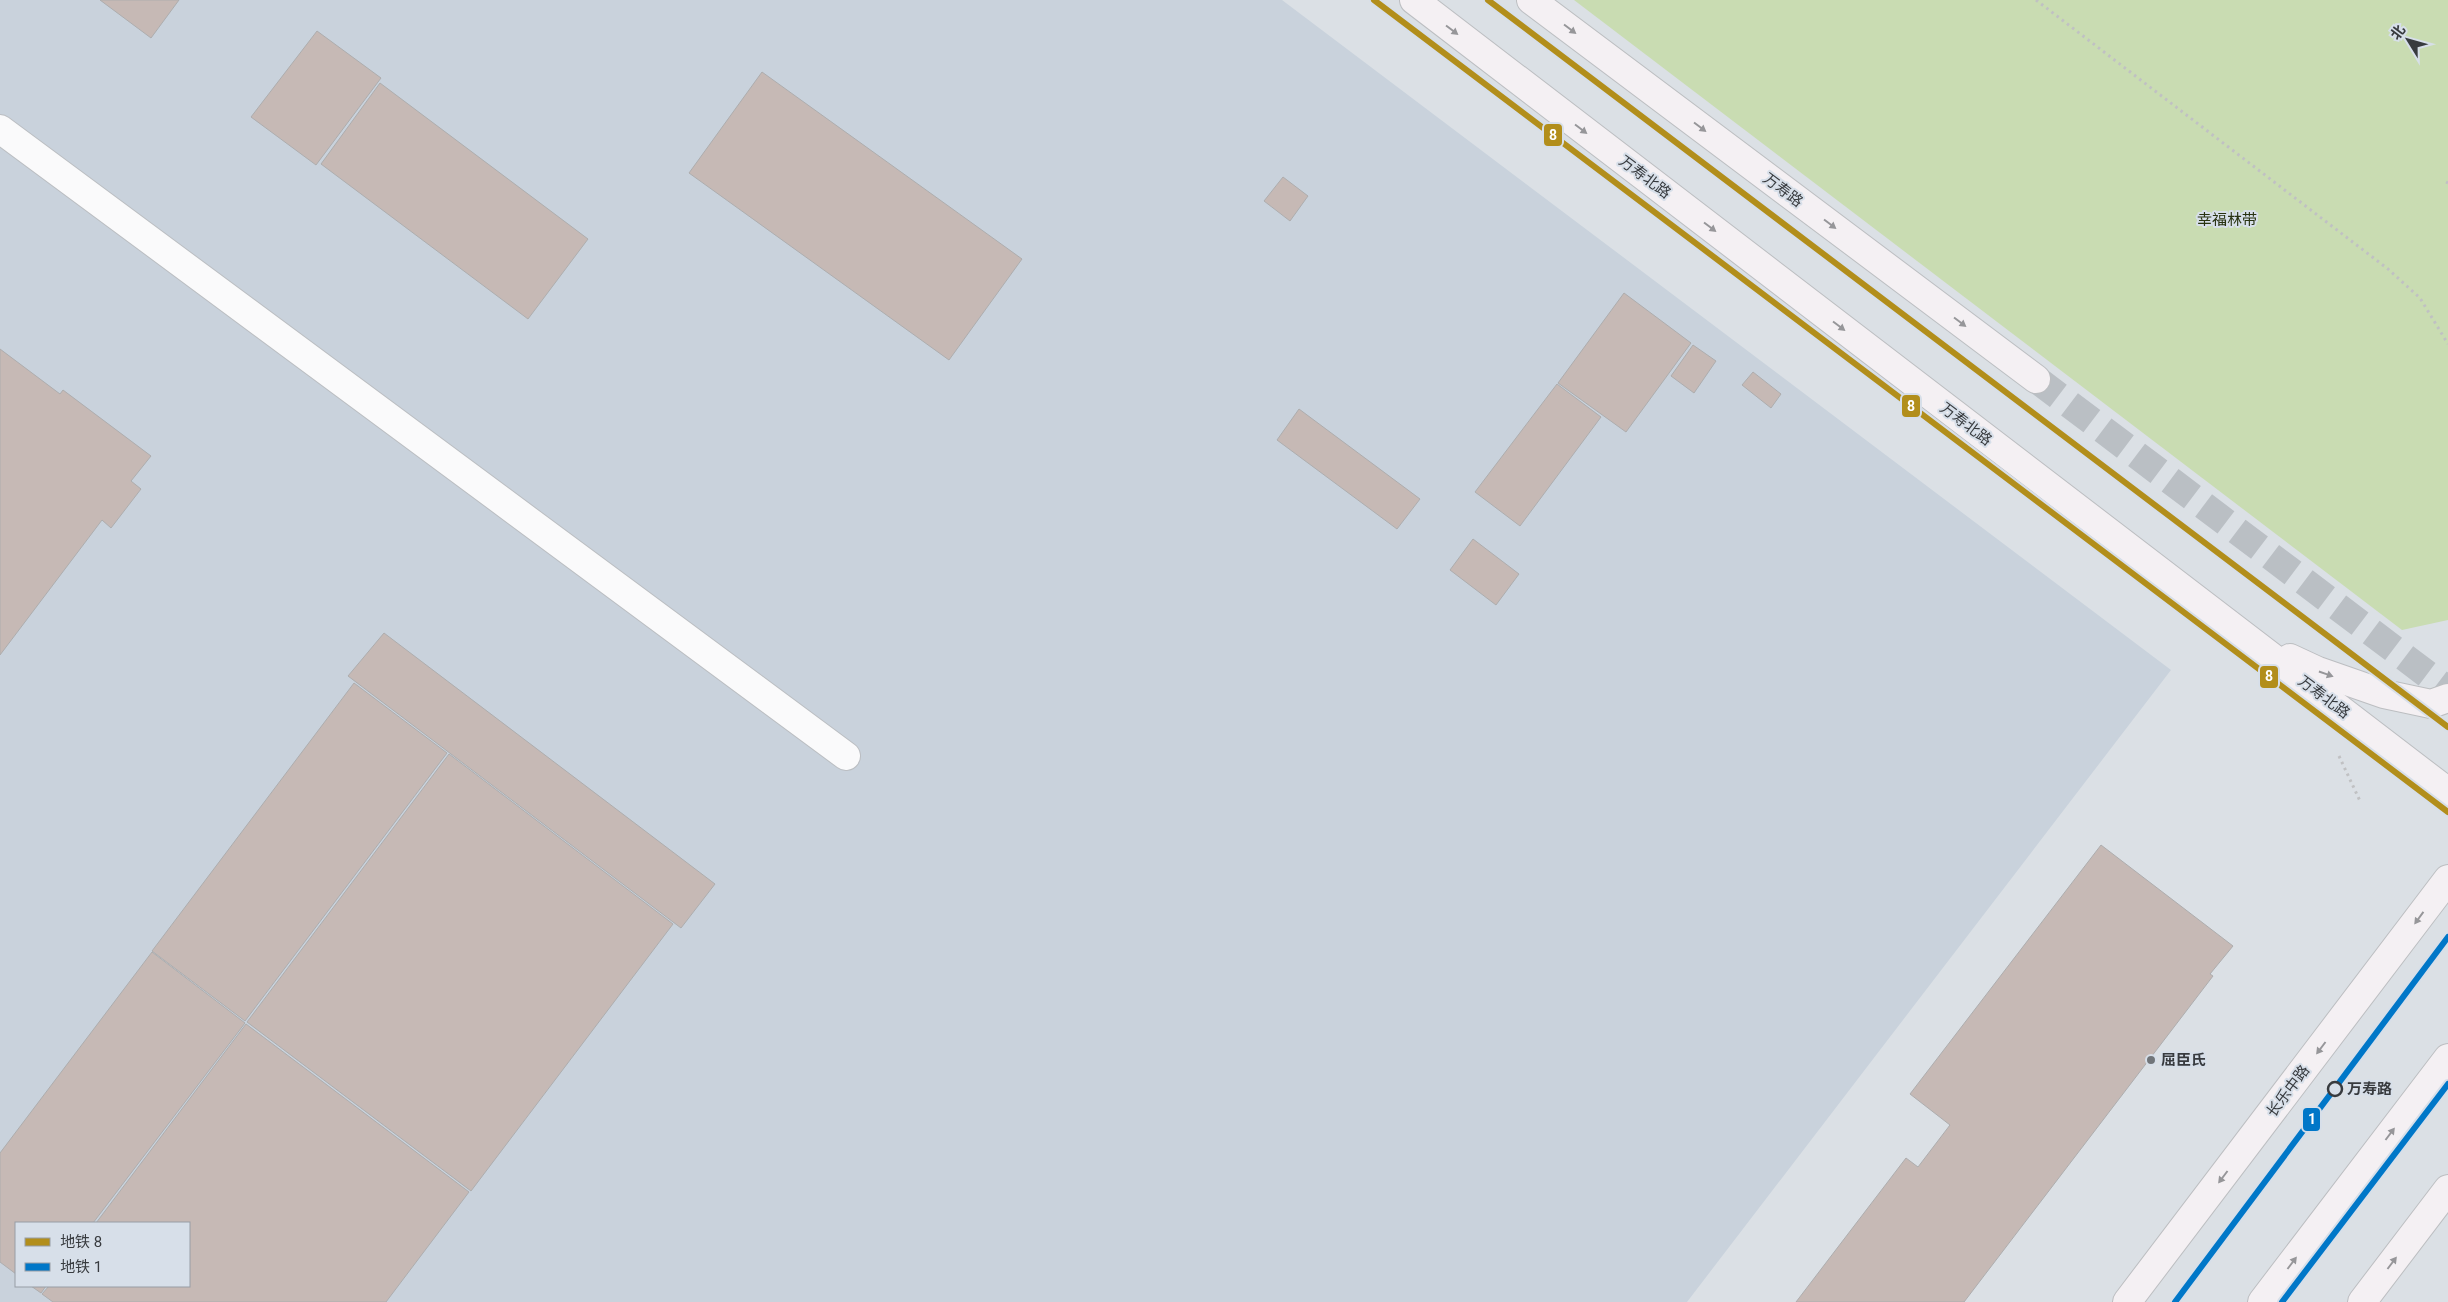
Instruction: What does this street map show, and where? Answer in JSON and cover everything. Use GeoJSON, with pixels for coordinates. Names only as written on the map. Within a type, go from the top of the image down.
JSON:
{"type":"FeatureCollection","features":[{"type":"Feature","properties":{"kind":"main road","name":"万寿北路"},"geometry":{"type":"LineString","coordinates":[[1414,0],[2448,792]]}},
{"type":"Feature","properties":{"kind":"main road","name":"万寿路"},"geometry":{"type":"LineString","coordinates":[[1531,0],[2036,379]]}},
{"type":"Feature","properties":{"kind":"main road"},"geometry":{"type":"LineString","coordinates":[[2249,641],[2318,671],[2384,694],[2431,704],[2448,698]]}},
{"type":"Feature","properties":{"kind":"main road","name":"长乐中路"},"geometry":{"type":"LineString","coordinates":[[2127,1302],[2448,879]]}},
{"type":"Feature","properties":{"kind":"main road"},"geometry":{"type":"LineString","coordinates":[[2262,1302],[2448,1058]]}},
{"type":"Feature","properties":{"kind":"main road"},"geometry":{"type":"LineString","coordinates":[[2362,1302],[2448,1189]]}},
{"type":"Feature","properties":{"kind":"street"},"geometry":{"type":"LineString","coordinates":[[0,129],[846,756]]}},
{"type":"Feature","properties":{"kind":"path"},"geometry":{"type":"LineString","coordinates":[[2036,0],[2388,269],[2420,298],[2448,344]]}},
{"type":"Feature","properties":{"kind":"path"},"geometry":{"type":"LineString","coordinates":[[2339,755],[2360,801]]}},
{"type":"Feature","properties":{"kind":"shaded area"},"geometry":{"type":"Polygon","coordinates":[[[0,0],[1282,0],[2171,670],[1687,1302],[0,1302],[0,0]]]}},
{"type":"Feature","properties":{"kind":"green space","name":"幸福林带"},"geometry":{"type":"Polygon","coordinates":[[[1574,0],[2448,0],[2448,620],[2402,630],[1574,0]]]}},
{"type":"Feature","properties":{"kind":"building"},"geometry":{"type":"Polygon","coordinates":[[[100,0],[179,0],[151,38],[100,0]]]}},
{"type":"Feature","properties":{"kind":"building"},"geometry":{"type":"Polygon","coordinates":[[[317,31],[381,78],[316,165],[251,117],[317,31]]]}},
{"type":"Feature","properties":{"kind":"building"},"geometry":{"type":"Polygon","coordinates":[[[762,72],[1022,259],[949,360],[689,173],[762,72]]]}},
{"type":"Feature","properties":{"kind":"building"},"geometry":{"type":"Polygon","coordinates":[[[380,83],[588,239],[528,319],[321,164],[380,83]]]}},
{"type":"Feature","properties":{"kind":"building"},"geometry":{"type":"Polygon","coordinates":[[[1283,177],[1308,196],[1290,221],[1264,201],[1283,177]]]}},
{"type":"Feature","properties":{"kind":"building"},"geometry":{"type":"Polygon","coordinates":[[[1624,293],[1691,343],[1626,432],[1558,383],[1624,293]]]}},
{"type":"Feature","properties":{"kind":"building"},"geometry":{"type":"Polygon","coordinates":[[[1693,345],[1716,361],[1694,393],[1671,376],[1693,345]]]}},
{"type":"Feature","properties":{"kind":"building"},"geometry":{"type":"Polygon","coordinates":[[[0,349],[60,394],[63,390],[151,456],[131,481],[141,489],[111,528],[102,520],[0,655],[0,349]]]}},
{"type":"Feature","properties":{"kind":"building"},"geometry":{"type":"Polygon","coordinates":[[[1753,372],[1781,394],[1771,408],[1742,385],[1753,372]]]}},
{"type":"Feature","properties":{"kind":"building"},"geometry":{"type":"Polygon","coordinates":[[[1557,384],[1601,417],[1520,526],[1475,492],[1557,384]]]}},
{"type":"Feature","properties":{"kind":"building"},"geometry":{"type":"Polygon","coordinates":[[[1299,409],[1420,499],[1397,529],[1277,440],[1299,409]]]}},
{"type":"Feature","properties":{"kind":"building"},"geometry":{"type":"Polygon","coordinates":[[[1473,539],[1519,574],[1496,605],[1450,570],[1473,539]]]}},
{"type":"Feature","properties":{"kind":"building"},"geometry":{"type":"Polygon","coordinates":[[[384,633],[715,884],[681,928],[348,676],[384,633]]]}},
{"type":"Feature","properties":{"kind":"building"},"geometry":{"type":"Polygon","coordinates":[[[354,683],[447,753],[245,1021],[152,951],[354,683]]]}},
{"type":"Feature","properties":{"kind":"building"},"geometry":{"type":"Polygon","coordinates":[[[449,754],[673,924],[471,1191],[247,1022],[449,754]]]}},
{"type":"Feature","properties":{"kind":"building"},"geometry":{"type":"Polygon","coordinates":[[[2101,845],[2233,946],[2210,974],[2213,976],[1964,1302],[1796,1302],[1906,1158],[1918,1167],[1950,1125],[1910,1094],[2101,845]]]}},
{"type":"Feature","properties":{"kind":"building"},"geometry":{"type":"Polygon","coordinates":[[[152,952],[245,1023],[94,1222],[15,1222],[15,1273],[0,1262],[0,1153],[152,952]]]}},
{"type":"Feature","properties":{"kind":"building"},"geometry":{"type":"Polygon","coordinates":[[[246,1024],[469,1192],[386,1302],[53,1302],[42,1294],[48,1287],[190,1287],[190,1222],[97,1222],[246,1024]]]}},
{"type":"Feature","properties":{"kind":"building"},"geometry":{"type":"Polygon","coordinates":[[[32,1287],[45,1287],[41,1293],[32,1287]]]}},
{"type":"Feature","properties":{"kind":"tunnel"},"geometry":{"type":"LineString","coordinates":[[2036,379],[2448,690]]}},
{"type":"Feature","properties":{"kind":"metro line","name":"8"},"geometry":{"type":"LineString","coordinates":[[1374,0],[2448,812]]}},
{"type":"Feature","properties":{"kind":"metro line","name":"8"},"geometry":{"type":"LineString","coordinates":[[1488,0],[2448,727]]}},
{"type":"Feature","properties":{"kind":"metro line","name":"1"},"geometry":{"type":"LineString","coordinates":[[2175,1302],[2448,937]]}},
{"type":"Feature","properties":{"kind":"metro line","name":"1"},"geometry":{"type":"LineString","coordinates":[[2282,1302],[2448,1084]]}},
{"type":"Feature","properties":{"kind":"place","name":"屈臣氏"},"geometry":{"type":"Point","coordinates":[2151,1060]}},
{"type":"Feature","properties":{"kind":"place","name":"万寿路"},"geometry":{"type":"Point","coordinates":[2335,1089]}}]}
